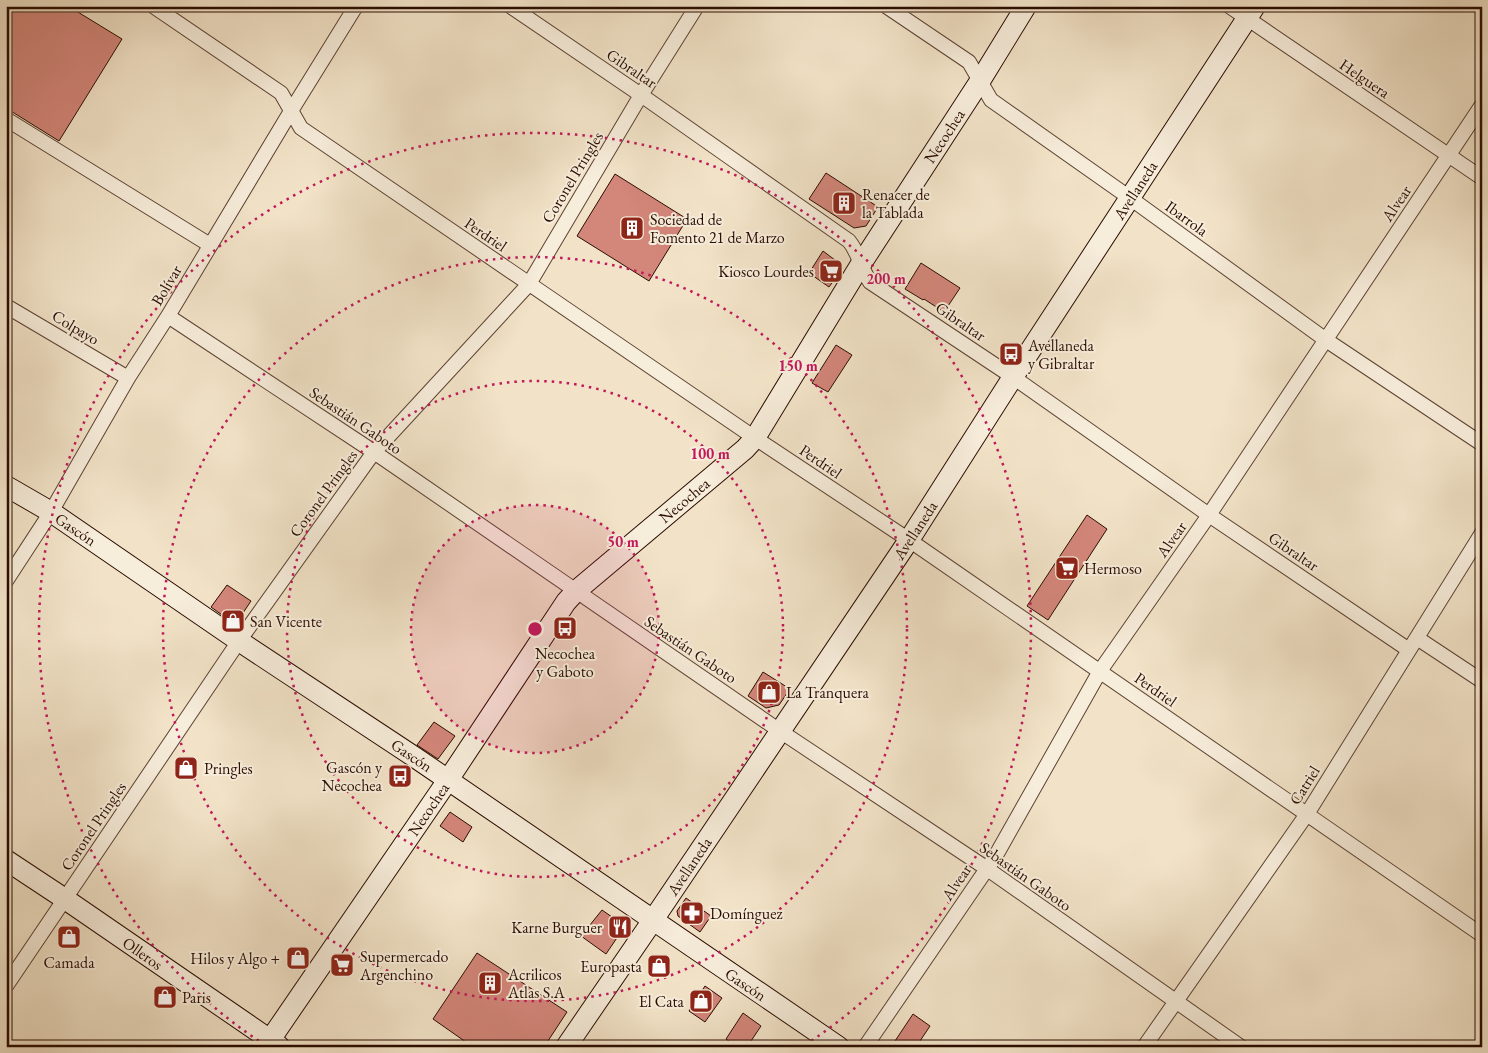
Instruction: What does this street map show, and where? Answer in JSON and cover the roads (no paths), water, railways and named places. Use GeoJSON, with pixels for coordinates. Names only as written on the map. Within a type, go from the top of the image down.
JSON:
{"type":"FeatureCollection","features":[{"type":"Feature","properties":{"kind":"street","name":"Bolívar"},"geometry":{"type":"LineString","coordinates":[[6,581],[51,512],[128,378],[168,316],[356,6]]}},
{"type":"Feature","properties":{"kind":"street","name":"Gibraltar"},"geometry":{"type":"LineString","coordinates":[[510,6],[641,95],[848,241],[855,248],[870,282],[1013,377],[1209,515],[1413,644],[1482,681]]}},
{"type":"Feature","properties":{"kind":"street","name":"Coronel Pringles"},"geometry":{"type":"LineString","coordinates":[[6,986],[239,641],[374,452],[529,284],[641,95],[697,6]]}},
{"type":"Feature","properties":{"kind":"street","name":"Ibarrola"},"geometry":{"type":"LineString","coordinates":[[886,6],[969,62],[991,100],[1326,340],[1482,444]]}},
{"type":"Feature","properties":{"kind":"street","name":"Necochea"},"geometry":{"type":"LineString","coordinates":[[272,1044],[566,602],[576,591],[745,449],[755,438],[861,264],[980,81],[1026,6]]}},
{"type":"Feature","properties":{"kind":"street","name":"Helguera"},"geometry":{"type":"LineString","coordinates":[[1229,6],[1251,12],[1482,178]]}},
{"type":"Feature","properties":{"kind":"street","name":"Perdriel"},"geometry":{"type":"LineString","coordinates":[[162,9],[281,93],[301,128],[755,438],[909,540],[1482,934]]}},
{"type":"Feature","properties":{"kind":"street","name":"Avellaneda"},"geometry":{"type":"LineString","coordinates":[[566,1047],[909,540],[1251,12]]}},
{"type":"Feature","properties":{"kind":"street","name":"Alvear"},"geometry":{"type":"LineString","coordinates":[[864,1047],[995,857],[1100,671],[1209,515],[1482,105]]}},
{"type":"Feature","properties":{"kind":"street"},"geometry":{"type":"LineString","coordinates":[[6,119],[210,245]]}},
{"type":"Feature","properties":{"kind":"street","name":"Colpayo"},"geometry":{"type":"LineString","coordinates":[[6,306],[128,378]]}},
{"type":"Feature","properties":{"kind":"street","name":"Sebastián Gaboto"},"geometry":{"type":"LineString","coordinates":[[168,316],[374,452],[780,731],[986,868],[1241,1047]]}},
{"type":"Feature","properties":{"kind":"street","name":"Gascón"},"geometry":{"type":"LineString","coordinates":[[6,486],[51,512],[839,1047]]}},
{"type":"Feature","properties":{"kind":"street","name":"Catriel"},"geometry":{"type":"LineString","coordinates":[[1144,1047],[1307,814],[1482,533]]}},
{"type":"Feature","properties":{"kind":"street","name":"Olleros"},"geometry":{"type":"LineString","coordinates":[[6,860],[272,1044]]}},
{"type":"Feature","properties":{"kind":"place","name":"Renacer de la Tablada"},"geometry":{"type":"Point","coordinates":[844,203]}},
{"type":"Feature","properties":{"kind":"place","name":"Sociedad de Fomento 21 de Marzo"},"geometry":{"type":"Point","coordinates":[632,228]}},
{"type":"Feature","properties":{"kind":"place","name":"Kiosco Lourdes"},"geometry":{"type":"Point","coordinates":[831,271]}},
{"type":"Feature","properties":{"kind":"place","name":"Avellaneda y Gibraltar"},"geometry":{"type":"Point","coordinates":[1011,354]}},
{"type":"Feature","properties":{"kind":"place","name":"Hermoso"},"geometry":{"type":"Point","coordinates":[1067,568]}},
{"type":"Feature","properties":{"kind":"place","name":"San Vicente"},"geometry":{"type":"Point","coordinates":[233,621]}},
{"type":"Feature","properties":{"kind":"place","name":"Necochea y Gaboto"},"geometry":{"type":"Point","coordinates":[565,628]}},
{"type":"Feature","properties":{"kind":"place","name":"La Tranquera"},"geometry":{"type":"Point","coordinates":[769,692]}},
{"type":"Feature","properties":{"kind":"place","name":"Pringles"},"geometry":{"type":"Point","coordinates":[186,768]}},
{"type":"Feature","properties":{"kind":"place","name":"Gascón y Necochea"},"geometry":{"type":"Point","coordinates":[400,776]}},
{"type":"Feature","properties":{"kind":"place","name":"Domínguez"},"geometry":{"type":"Point","coordinates":[692,913]}},
{"type":"Feature","properties":{"kind":"place","name":"Karne Burguer"},"geometry":{"type":"Point","coordinates":[620,927]}},
{"type":"Feature","properties":{"kind":"place","name":"Camada"},"geometry":{"type":"Point","coordinates":[69,937]}},
{"type":"Feature","properties":{"kind":"place","name":"Hilos y Algo +"},"geometry":{"type":"Point","coordinates":[298,958]}},
{"type":"Feature","properties":{"kind":"place","name":"Supermercado Argenchino"},"geometry":{"type":"Point","coordinates":[342,965]}},
{"type":"Feature","properties":{"kind":"place","name":"Europasta"},"geometry":{"type":"Point","coordinates":[659,966]}},
{"type":"Feature","properties":{"kind":"place","name":"Acrilicos Atlas S.A"},"geometry":{"type":"Point","coordinates":[490,983]}},
{"type":"Feature","properties":{"kind":"place","name":"Paris"},"geometry":{"type":"Point","coordinates":[165,997]}},
{"type":"Feature","properties":{"kind":"place","name":"El Cata"},"geometry":{"type":"Point","coordinates":[701,1001]}}]}
